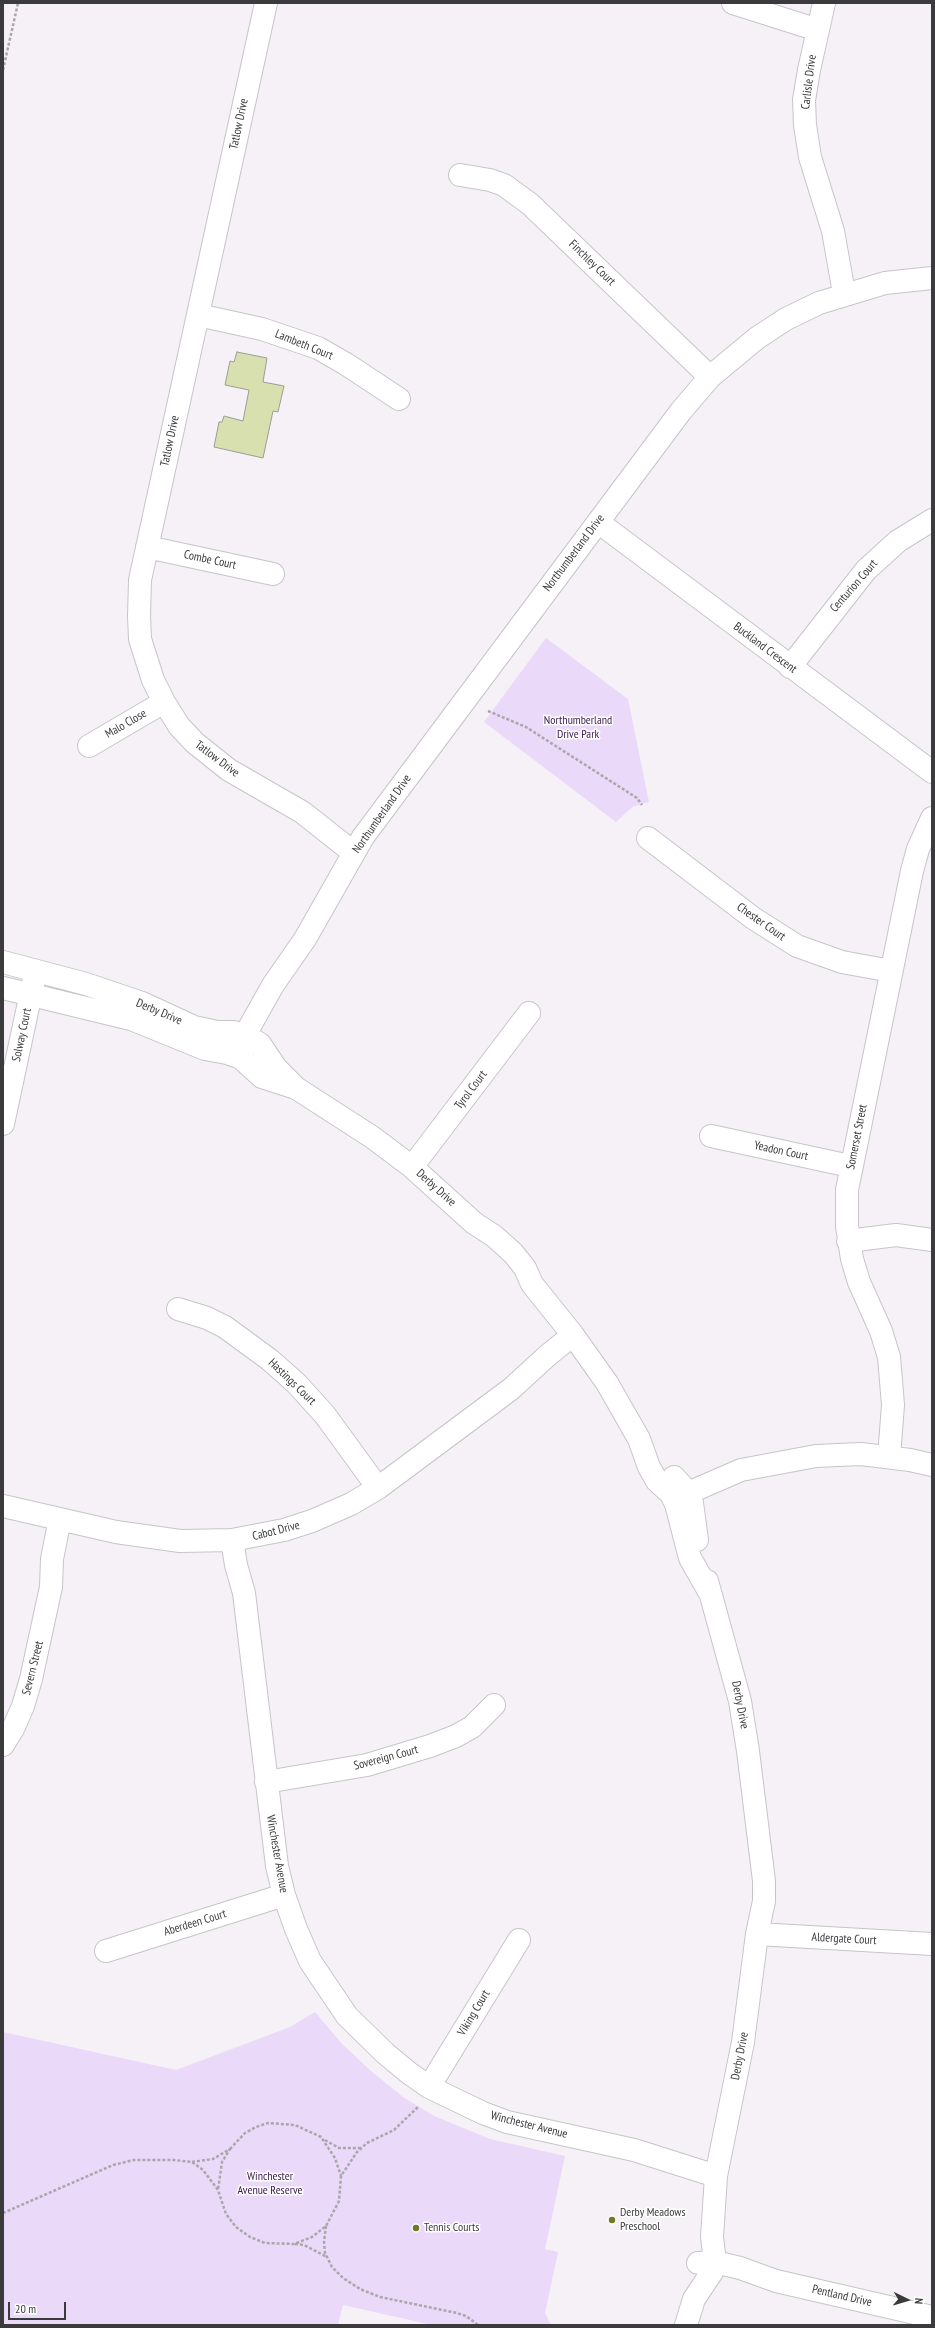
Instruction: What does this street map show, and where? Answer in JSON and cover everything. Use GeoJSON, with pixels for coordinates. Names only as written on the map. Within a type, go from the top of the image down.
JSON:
{"type":"FeatureCollection","features":[{"type":"Feature","properties":{"kind":"street","name":"Tatlow Drive"},"geometry":{"type":"LineString","coordinates":[[266,3],[147,547],[139,597],[140,639],[153,680],[164,702],[179,726],[210,757],[359,845]]}},
{"type":"Feature","properties":{"kind":"street"},"geometry":{"type":"LineString","coordinates":[[740,5],[821,15]]}},
{"type":"Feature","properties":{"kind":"street","name":"Carlisle Drive"},"geometry":{"type":"LineString","coordinates":[[821,15],[804,100],[805,125],[810,157],[853,291]]}},
{"type":"Feature","properties":{"kind":"street","name":"Finchley Court"},"geometry":{"type":"LineString","coordinates":[[460,175],[490,180],[504,185],[526,200],[710,377]]}},
{"type":"Feature","properties":{"kind":"street","name":"Northumberland Drive"},"geometry":{"type":"LineString","coordinates":[[241,1058],[273,985],[305,939],[359,845],[681,411],[710,377],[756,338],[786,319],[819,302],[884,283],[932,278]]}},
{"type":"Feature","properties":{"kind":"street","name":"Lambeth Court"},"geometry":{"type":"LineString","coordinates":[[198,315],[262,329],[318,348],[346,364],[400,399]]}},
{"type":"Feature","properties":{"kind":"street","name":"Centurion Court"},"geometry":{"type":"LineString","coordinates":[[790,667],[866,570],[898,541],[932,520]]}},
{"type":"Feature","properties":{"kind":"street","name":"Buckland Crescent"},"geometry":{"type":"LineString","coordinates":[[598,522],[932,772]]}},
{"type":"Feature","properties":{"kind":"street","name":"Combe Court"},"geometry":{"type":"LineString","coordinates":[[147,547],[273,574]]}},
{"type":"Feature","properties":{"kind":"street","name":"Malo Close"},"geometry":{"type":"LineString","coordinates":[[89,746],[164,702]]}},
{"type":"Feature","properties":{"kind":"street","name":"Somerset Street"},"geometry":{"type":"LineString","coordinates":[[889,1457],[892,1406],[889,1357],[881,1331],[859,1282],[848,1241],[846,1203],[850,1166],[912,871],[918,849],[932,818]]}},
{"type":"Feature","properties":{"kind":"street","name":"Chester Court"},"geometry":{"type":"LineString","coordinates":[[648,838],[753,918],[791,942],[817,954],[842,962],[891,971]]}},
{"type":"Feature","properties":{"kind":"street","name":"Derby Drive"},"geometry":{"type":"LineString","coordinates":[[3,962],[36,969],[142,1003],[206,1031],[233,1032],[250,1038],[260,1044],[276,1068],[296,1088],[372,1137],[412,1167],[475,1224],[488,1243],[516,1275],[532,1284],[577,1340],[607,1383],[639,1439],[649,1467],[657,1481],[670,1494],[685,1500],[726,1643],[740,1702],[748,1751],[756,1819],[753,1892],[757,1934],[744,2042],[718,2167],[708,2266]]}},
{"type":"Feature","properties":{"kind":"street","name":"Solway Court"},"geometry":{"type":"LineString","coordinates":[[3,1124],[36,969]]}},
{"type":"Feature","properties":{"kind":"street","name":"Derby Drive"},"geometry":{"type":"LineString","coordinates":[[3,988],[32,993],[131,1019],[205,1049],[227,1053],[241,1058],[262,1077],[296,1088]]}},
{"type":"Feature","properties":{"kind":"street","name":"Tyrol Court"},"geometry":{"type":"LineString","coordinates":[[412,1167],[529,1013]]}},
{"type":"Feature","properties":{"kind":"street","name":"Yeadon Court"},"geometry":{"type":"LineString","coordinates":[[711,1136],[850,1166]]}},
{"type":"Feature","properties":{"kind":"street"},"geometry":{"type":"LineString","coordinates":[[848,1241],[896,1235],[932,1240]]}},
{"type":"Feature","properties":{"kind":"street","name":"Hastings Court"},"geometry":{"type":"LineString","coordinates":[[178,1309],[206,1318],[225,1327],[286,1374],[325,1416],[378,1488]]}},
{"type":"Feature","properties":{"kind":"street","name":"Cabot Drive"},"geometry":{"type":"LineString","coordinates":[[3,1506],[152,1538],[204,1542],[238,1539],[284,1530],[312,1522],[351,1504],[378,1488],[511,1389],[547,1356],[577,1340]]}},
{"type":"Feature","properties":{"kind":"street"},"geometry":{"type":"LineString","coordinates":[[685,1500],[720,1494],[780,1463],[838,1453],[889,1457],[932,1466]]}},
{"type":"Feature","properties":{"kind":"street","name":"Severn Street"},"geometry":{"type":"LineString","coordinates":[[3,1745],[21,1711],[31,1679],[51,1587],[61,1562],[66,1520]]}},
{"type":"Feature","properties":{"kind":"street","name":"Winchester Avenue"},"geometry":{"type":"LineString","coordinates":[[238,1539],[246,1564],[244,1593],[277,1866],[284,1895],[296,1930],[310,1961],[347,2016],[386,2054],[429,2087],[463,2104],[507,2122],[718,2167]]}},
{"type":"Feature","properties":{"kind":"street","name":"Sovereign Court"},"geometry":{"type":"LineString","coordinates":[[266,1782],[367,1765],[430,1746],[456,1736],[472,1727],[494,1705]]}},
{"type":"Feature","properties":{"kind":"street","name":"Aberdeen Court"},"geometry":{"type":"LineString","coordinates":[[106,1951],[284,1895]]}},
{"type":"Feature","properties":{"kind":"street","name":"Aldergate Court"},"geometry":{"type":"LineString","coordinates":[[757,1934],[932,1944]]}},
{"type":"Feature","properties":{"kind":"street","name":"Viking Court"},"geometry":{"type":"LineString","coordinates":[[429,2087],[519,1940]]}},
{"type":"Feature","properties":{"kind":"street"},"geometry":{"type":"LineString","coordinates":[[676,2325],[681,2294],[708,2266]]}},
{"type":"Feature","properties":{"kind":"street"},"geometry":{"type":"LineString","coordinates":[[686,2325],[694,2299],[708,2266]]}},
{"type":"Feature","properties":{"kind":"street","name":"Pentland Drive"},"geometry":{"type":"LineString","coordinates":[[708,2266],[742,2279],[776,2281],[932,2317]]}},
{"type":"Feature","properties":{"kind":"path"},"geometry":{"type":"LineString","coordinates":[[3,70],[18,3]]}},
{"type":"Feature","properties":{"kind":"path"},"geometry":{"type":"LineString","coordinates":[[488,711],[532,730],[637,798],[642,805]]}},
{"type":"Feature","properties":{"kind":"path"},"geometry":{"type":"LineString","coordinates":[[340,2176],[362,2148],[394,2130],[420,2105],[425,2108]]}},
{"type":"Feature","properties":{"kind":"path"},"geometry":{"type":"LineString","coordinates":[[218,2190],[222,2162],[230,2149],[245,2133],[268,2122],[295,2125],[321,2137],[339,2148],[362,2148]]}},
{"type":"Feature","properties":{"kind":"path"},"geometry":{"type":"LineString","coordinates":[[321,2137],[335,2158],[340,2176],[339,2201],[326,2226],[324,2242],[327,2257],[337,2273],[360,2289],[380,2296],[457,2313],[466,2316],[478,2325]]}},
{"type":"Feature","properties":{"kind":"path"},"geometry":{"type":"LineString","coordinates":[[3,2212],[113,2165],[134,2160],[155,2159],[192,2162],[213,2159],[230,2149]]}},
{"type":"Feature","properties":{"kind":"path"},"geometry":{"type":"LineString","coordinates":[[192,2162],[203,2170],[218,2190],[226,2214],[236,2227],[250,2237],[265,2243],[304,2245],[327,2257]]}},
{"type":"Feature","properties":{"kind":"path"},"geometry":{"type":"LineString","coordinates":[[294,2244],[312,2237],[326,2226]]}},
{"type":"Feature","properties":{"kind":"green space","name":"Northumberland Drive Park"},"geometry":{"type":"Polygon","coordinates":[[[546,638],[628,699],[649,802],[632,807],[616,822],[484,722],[546,638]]]}},
{"type":"Feature","properties":{"kind":"green space","name":"Winchester Avenue Reserve"},"geometry":{"type":"Polygon","coordinates":[[[315,2012],[342,2044],[371,2071],[403,2097],[434,2116],[490,2139],[565,2156],[545,2249],[558,2252],[545,2313],[551,2325],[432,2325],[343,2305],[338,2325],[3,2325],[3,2032],[176,2070],[290,2027],[315,2012]]]}},
{"type":"Feature","properties":{"kind":"building"},"geometry":{"type":"Polygon","coordinates":[[[237,352],[267,358],[263,382],[284,386],[278,412],[273,411],[263,458],[214,447],[219,422],[222,422],[224,416],[243,421],[249,390],[225,385],[230,361],[234,362],[237,352]]]}},
{"type":"Feature","properties":{"kind":"place","name":"Derby Meadows Preschool"},"geometry":{"type":"Point","coordinates":[612,2220]}},
{"type":"Feature","properties":{"kind":"place","name":"Tennis Courts"},"geometry":{"type":"Point","coordinates":[416,2228]}}]}
